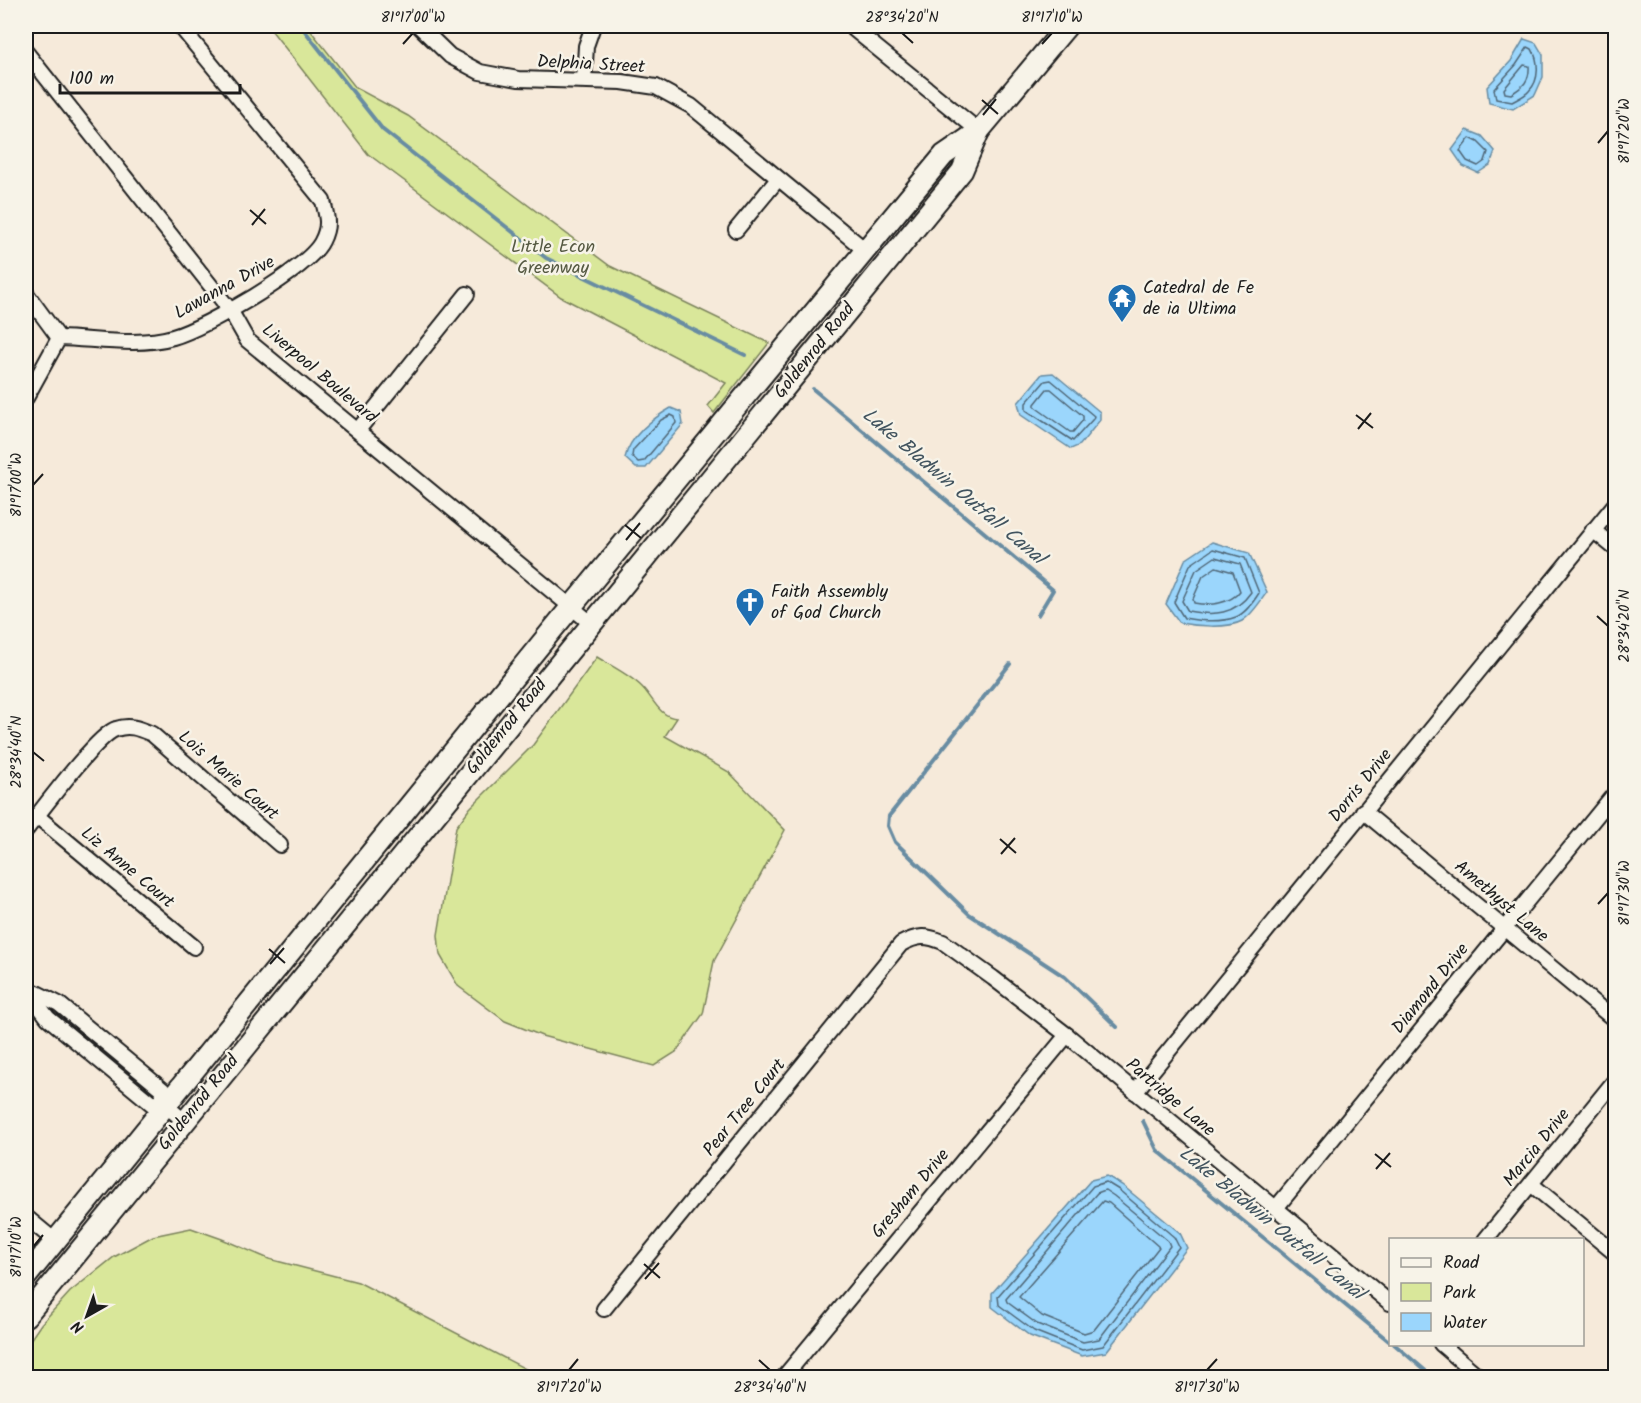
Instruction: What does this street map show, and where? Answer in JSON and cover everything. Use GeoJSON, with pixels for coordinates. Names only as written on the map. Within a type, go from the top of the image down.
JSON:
{"type":"FeatureCollection","features":[{"type":"Feature","properties":{"kind":"main road","name":"Goldenrod Road"},"geometry":{"type":"LineString","coordinates":[[26,1277],[164,1104],[944,155],[979,131],[1067,26]]}},
{"type":"Feature","properties":{"kind":"main road","name":"Goldenrod Road"},"geometry":{"type":"LineString","coordinates":[[26,1316],[962,171],[979,131]]}},
{"type":"Feature","properties":{"kind":"main road"},"geometry":{"type":"LineString","coordinates":[[735,448],[735,430],[754,386]]}},
{"type":"Feature","properties":{"kind":"main road"},"geometry":{"type":"LineString","coordinates":[[26,1298],[51,1267],[55,1241]]}},
{"type":"Feature","properties":{"kind":"street","name":"Lawanna Drive"},"geometry":{"type":"LineString","coordinates":[[59,338],[146,342],[174,337],[230,310],[301,265],[322,243],[329,223],[323,201],[180,26]]}},
{"type":"Feature","properties":{"kind":"street","name":"Delphia Street"},"geometry":{"type":"LineString","coordinates":[[418,26],[450,56],[480,72],[518,79],[622,82],[656,87],[691,106],[865,250]]}},
{"type":"Feature","properties":{"kind":"street"},"geometry":{"type":"LineString","coordinates":[[584,80],[586,46],[593,26]]}},
{"type":"Feature","properties":{"kind":"street"},"geometry":{"type":"LineString","coordinates":[[850,26],[979,131]]}},
{"type":"Feature","properties":{"kind":"street","name":"Liverpool Boulevard"},"geometry":{"type":"LineString","coordinates":[[26,52],[230,310],[248,340],[592,624]]}},
{"type":"Feature","properties":{"kind":"street"},"geometry":{"type":"LineString","coordinates":[[736,230],[778,179]]}},
{"type":"Feature","properties":{"kind":"street"},"geometry":{"type":"LineString","coordinates":[[26,293],[59,338],[26,398]]}},
{"type":"Feature","properties":{"kind":"street"},"geometry":{"type":"LineString","coordinates":[[358,430],[467,294]]}},
{"type":"Feature","properties":{"kind":"street","name":"Dorris Drive"},"geometry":{"type":"LineString","coordinates":[[1135,1092],[1616,502]]}},
{"type":"Feature","properties":{"kind":"street"},"geometry":{"type":"LineString","coordinates":[[1593,530],[1616,549]]}},
{"type":"Feature","properties":{"kind":"street","name":"Lois Marie Court"},"geometry":{"type":"LineString","coordinates":[[37,816],[98,742],[115,729],[136,727],[152,734],[280,845]]}},
{"type":"Feature","properties":{"kind":"street","name":"Diamond Drive"},"geometry":{"type":"LineString","coordinates":[[1276,1208],[1616,792]]}},
{"type":"Feature","properties":{"kind":"street","name":"Amethyst Lane"},"geometry":{"type":"LineString","coordinates":[[1363,812],[1616,1021]]}},
{"type":"Feature","properties":{"kind":"street"},"geometry":{"type":"LineString","coordinates":[[26,830],[37,816]]}},
{"type":"Feature","properties":{"kind":"street","name":"Liz Anne Court"},"geometry":{"type":"LineString","coordinates":[[37,816],[194,947]]}},
{"type":"Feature","properties":{"kind":"street","name":"Partridge Lane"},"geometry":{"type":"LineString","coordinates":[[919,935],[929,936],[943,942],[1066,1035],[1389,1302]]}},
{"type":"Feature","properties":{"kind":"street","name":"Pear Tree Court"},"geometry":{"type":"LineString","coordinates":[[604,1309],[901,944],[919,935]]}},
{"type":"Feature","properties":{"kind":"street"},"geometry":{"type":"LineString","coordinates":[[26,989],[48,1018],[152,1104],[164,1104],[184,1121]]}},
{"type":"Feature","properties":{"kind":"street","name":"Gresham Drive"},"geometry":{"type":"LineString","coordinates":[[783,1377],[1066,1035]]}},
{"type":"Feature","properties":{"kind":"street","name":"Marcia Drive"},"geometry":{"type":"LineString","coordinates":[[1486,1238],[1616,1079]]}},
{"type":"Feature","properties":{"kind":"street"},"geometry":{"type":"LineString","coordinates":[[1531,1184],[1616,1254]]}},
{"type":"Feature","properties":{"kind":"street"},"geometry":{"type":"LineString","coordinates":[[26,1217],[55,1241]]}},
{"type":"Feature","properties":{"kind":"street"},"geometry":{"type":"LineString","coordinates":[[1442,1346],[1481,1377]]}},
{"type":"Feature","properties":{"kind":"green space","name":"Little Econ Greenway"},"geometry":{"type":"Polygon","coordinates":[[[268,26],[307,26],[356,88],[408,116],[610,266],[769,343],[714,413],[708,406],[726,383],[561,297],[368,154],[268,26]]]}},
{"type":"Feature","properties":{"kind":"green space"},"geometry":{"type":"Polygon","coordinates":[[[597,657],[642,687],[661,711],[677,718],[665,736],[729,772],[785,830],[714,961],[703,1014],[676,1052],[654,1066],[542,1036],[505,1021],[458,986],[440,955],[438,935],[456,827],[470,808],[533,745],[597,657]]]}},
{"type":"Feature","properties":{"kind":"green space"},"geometry":{"type":"Polygon","coordinates":[[[191,1228],[269,1259],[358,1282],[541,1377],[26,1377],[26,1346],[41,1324],[70,1292],[114,1257],[153,1236],[191,1228]]]}},
{"type":"Feature","properties":{"kind":"water"},"geometry":{"type":"Polygon","coordinates":[[[1524,39],[1536,43],[1543,55],[1543,77],[1535,95],[1513,109],[1489,103],[1487,87],[1511,61],[1524,39]]]}},
{"type":"Feature","properties":{"kind":"water"},"geometry":{"type":"Polygon","coordinates":[[[1467,130],[1482,136],[1495,151],[1490,165],[1478,173],[1463,166],[1452,150],[1467,130]]]}},
{"type":"Feature","properties":{"kind":"water"},"geometry":{"type":"Polygon","coordinates":[[[1053,373],[1100,412],[1100,420],[1080,445],[1071,449],[1021,415],[1018,403],[1042,374],[1053,373]]]}},
{"type":"Feature","properties":{"kind":"water"},"geometry":{"type":"Polygon","coordinates":[[[671,408],[681,412],[683,424],[646,468],[636,468],[625,458],[631,443],[650,423],[671,408]]]}},
{"type":"Feature","properties":{"kind":"water"},"geometry":{"type":"Polygon","coordinates":[[[1212,542],[1249,553],[1267,592],[1256,608],[1236,624],[1211,626],[1180,623],[1166,604],[1185,560],[1212,542]]]}},
{"type":"Feature","properties":{"kind":"water"},"geometry":{"type":"Polygon","coordinates":[[[1107,1176],[1122,1185],[1180,1233],[1187,1248],[1106,1352],[1082,1356],[1030,1336],[992,1307],[992,1293],[1091,1180],[1107,1176]]]}},
{"type":"Feature","properties":{"kind":"waterway","name":"Lake Bladwin Outfall Canal"},"geometry":{"type":"LineString","coordinates":[[301,26],[383,130],[546,258],[745,355]]}},
{"type":"Feature","properties":{"kind":"waterway","name":"Lake Bladwin Outfall Canal"},"geometry":{"type":"LineString","coordinates":[[813,389],[1053,590],[1038,615]]}},
{"type":"Feature","properties":{"kind":"waterway","name":"Lake Bladwin Outfall Canal"},"geometry":{"type":"LineString","coordinates":[[1010,664],[889,816],[888,826],[895,842],[969,914],[1065,977],[1117,1027]]}},
{"type":"Feature","properties":{"kind":"waterway","name":"Lake Bladwin Outfall Canal"},"geometry":{"type":"LineString","coordinates":[[1143,1121],[1157,1150],[1389,1341]]}},
{"type":"Feature","properties":{"kind":"waterway","name":"Lake Bladwin Outfall Canal"},"geometry":{"type":"LineString","coordinates":[[1396,1346],[1434,1378]]}},
{"type":"Feature","properties":{"kind":"place","name":"Catedral de Fe de ia Ultima"},"geometry":{"type":"Point","coordinates":[1122,324]}},
{"type":"Feature","properties":{"kind":"place","name":"Faith Assembly of God Church"},"geometry":{"type":"Point","coordinates":[750,628]}}]}
